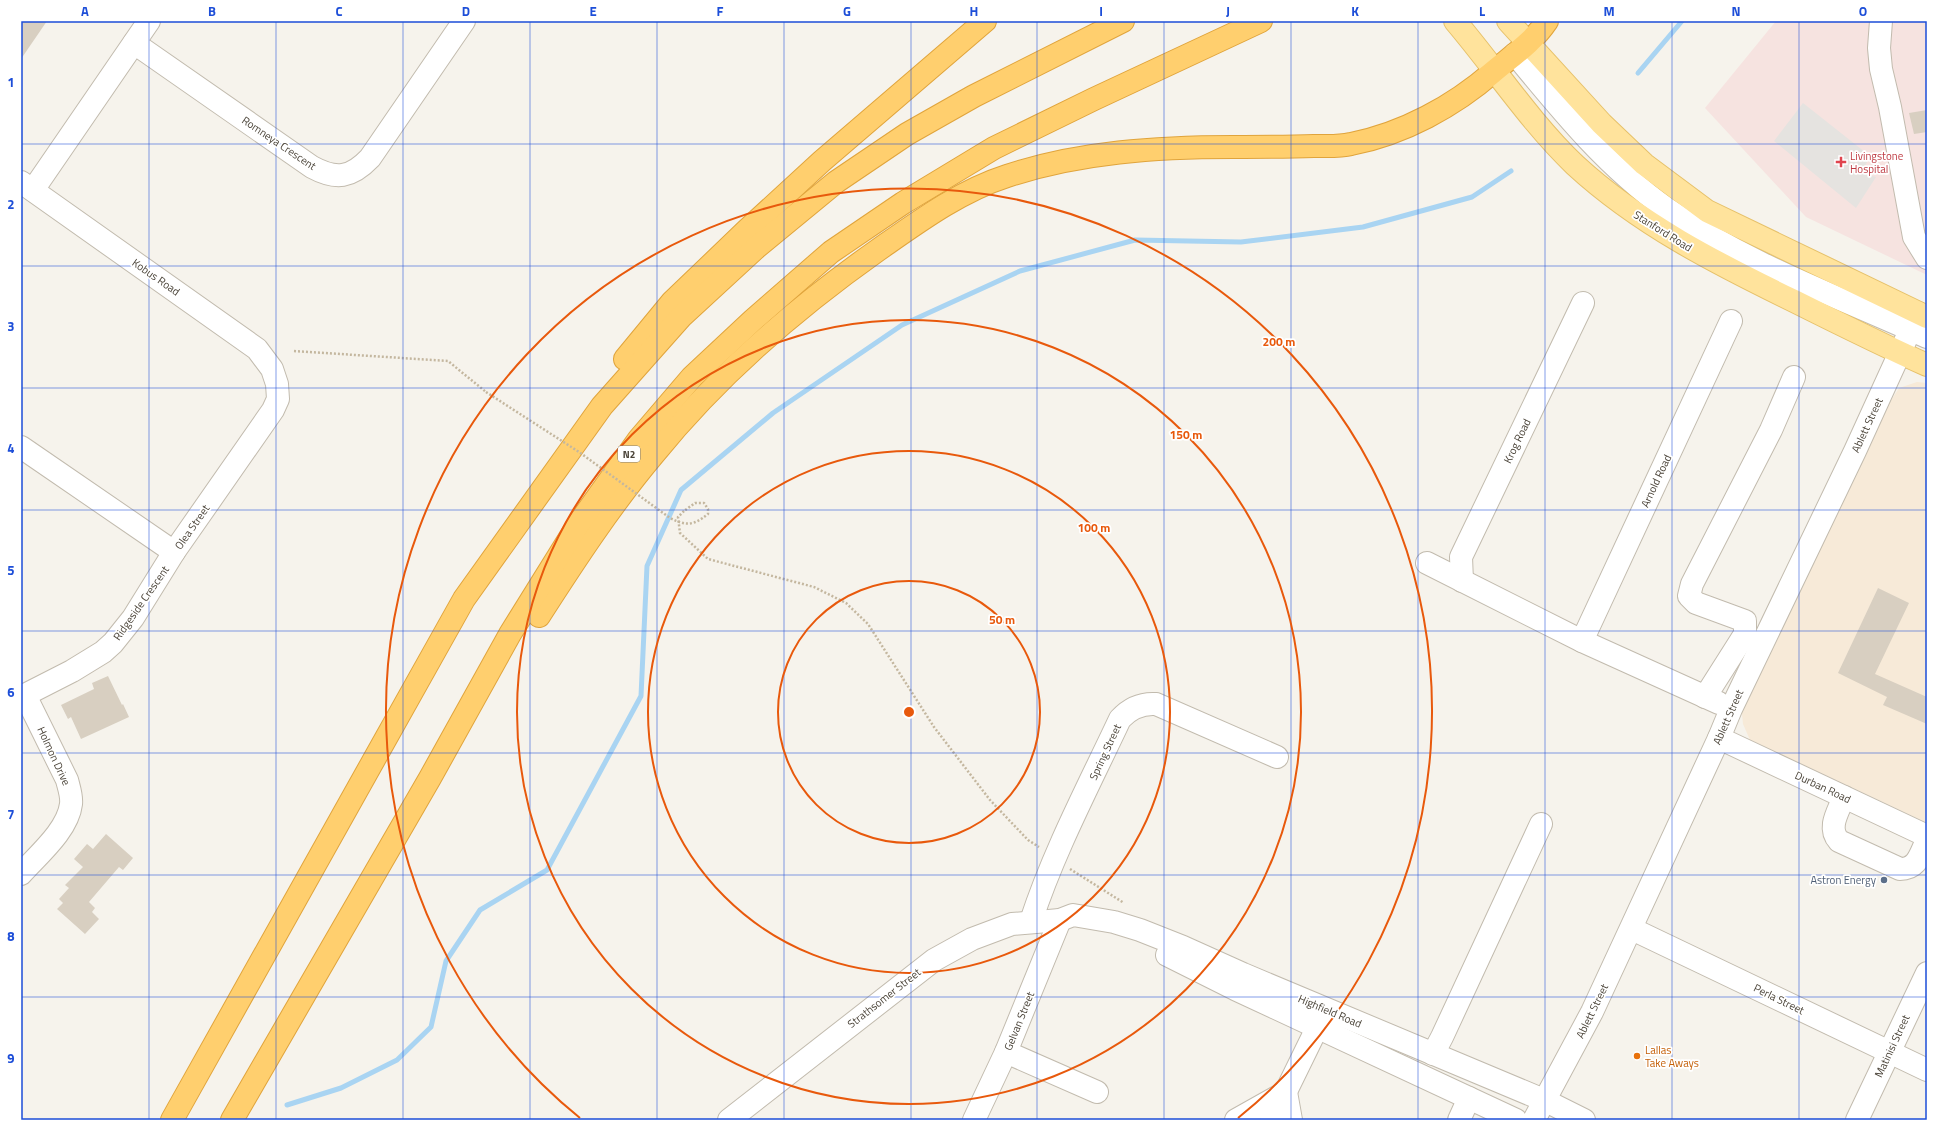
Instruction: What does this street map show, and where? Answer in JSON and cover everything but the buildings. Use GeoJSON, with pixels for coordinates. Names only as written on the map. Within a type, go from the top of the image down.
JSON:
{"type":"FeatureCollection","features":[{"type":"Feature","properties":{"kind":"highway"},"geometry":{"type":"LineString","coordinates":[[172,1120],[464,599],[539,477],[596,392],[672,302],[822,161],[985,21]]}},
{"type":"Feature","properties":{"kind":"highway"},"geometry":{"type":"LineString","coordinates":[[464,599],[602,406],[682,317],[757,247],[836,182],[907,134],[974,96],[1123,21]]}},
{"type":"Feature","properties":{"kind":"highway","name":"N2"},"geometry":{"type":"LineString","coordinates":[[232,1120],[430,778],[510,634],[580,523],[639,439],[692,377],[753,320],[831,252],[903,203],[994,148],[1094,99],[1261,21]]}},
{"type":"Feature","properties":{"kind":"highway"},"geometry":{"type":"LineString","coordinates":[[430,778],[595,530],[654,453],[707,394],[776,330],[846,272],[913,225],[963,195],[1005,176],[1046,164],[1090,156],[1155,150],[1217,147],[1348,145],[1386,136],[1431,114],[1474,89],[1521,49],[1547,21]]}},
{"type":"Feature","properties":{"kind":"main road","name":"Stanford Road"},"geometry":{"type":"LineString","coordinates":[[1455,21],[1555,145],[1599,186],[1626,208],[1671,238],[1710,260],[1901,354],[1927,365]]}},
{"type":"Feature","properties":{"kind":"main road"},"geometry":{"type":"LineString","coordinates":[[1508,21],[1521,49],[1638,159],[1707,211],[1921,324]]}},
{"type":"Feature","properties":{"kind":"street"},"geometry":{"type":"LineString","coordinates":[[27,186],[149,21]]}},
{"type":"Feature","properties":{"kind":"street","name":"Romneya Crescent"},"geometry":{"type":"LineString","coordinates":[[134,43],[312,167],[334,176],[358,170],[370,158],[464,21]]}},
{"type":"Feature","properties":{"kind":"street"},"geometry":{"type":"LineString","coordinates":[[1882,21],[1879,48],[1881,69],[1890,107],[1914,237],[1927,258]]}},
{"type":"Feature","properties":{"kind":"street","name":"Kobus Road"},"geometry":{"type":"LineString","coordinates":[[27,186],[244,338],[257,349],[265,359],[272,369],[277,384]]}},
{"type":"Feature","properties":{"kind":"street","name":"Krog Road"},"geometry":{"type":"LineString","coordinates":[[1462,581],[1461,557],[1583,303]]}},
{"type":"Feature","properties":{"kind":"street","name":"Arnold Road"},"geometry":{"type":"LineString","coordinates":[[1582,641],[1731,321]]}},
{"type":"Feature","properties":{"kind":"street","name":"Ablett Street"},"geometry":{"type":"LineString","coordinates":[[1534,1120],[1546,1101],[1592,1012],[1632,929],[1731,709],[1901,354],[1921,324]]}},
{"type":"Feature","properties":{"kind":"street"},"geometry":{"type":"LineString","coordinates":[[1705,697],[1745,634],[1745,621],[1696,603],[1689,596],[1692,584],[1771,430],[1794,377]]}},
{"type":"Feature","properties":{"kind":"street","name":"Olea Street"},"geometry":{"type":"LineString","coordinates":[[21,447],[174,552],[273,410],[278,399],[277,384]]}},
{"type":"Feature","properties":{"kind":"street","name":"Ridgeside Crescent"},"geometry":{"type":"LineString","coordinates":[[23,696],[90,660],[113,643],[133,618],[174,552]]}},
{"type":"Feature","properties":{"kind":"street"},"geometry":{"type":"LineString","coordinates":[[1427,563],[1582,641],[1731,709]]}},
{"type":"Feature","properties":{"kind":"street","name":"Holmon Drive"},"geometry":{"type":"LineString","coordinates":[[21,874],[61,829],[71,805],[67,780],[23,696]]}},
{"type":"Feature","properties":{"kind":"street","name":"Spring Street"},"geometry":{"type":"LineString","coordinates":[[1031,921],[1043,884],[1055,858],[1120,719],[1128,711],[1138,706],[1156,704],[1277,757]]}},
{"type":"Feature","properties":{"kind":"street","name":"Durban Road"},"geometry":{"type":"LineString","coordinates":[[1719,738],[1927,836]]}},
{"type":"Feature","properties":{"kind":"street"},"geometry":{"type":"LineString","coordinates":[[1844,797],[1833,826],[1834,835],[1839,841],[1900,869],[1909,869],[1915,865],[1927,840]]}},
{"type":"Feature","properties":{"kind":"street"},"geometry":{"type":"LineString","coordinates":[[1433,1054],[1541,824]]}},
{"type":"Feature","properties":{"kind":"street","name":"Highfield Road"},"geometry":{"type":"LineString","coordinates":[[1068,920],[1114,922],[1140,930],[1546,1101],[1584,1120]]}},
{"type":"Feature","properties":{"kind":"street","name":"Highfield Road"},"geometry":{"type":"LineString","coordinates":[[1068,920],[1117,934],[1137,942],[1317,1028],[1516,1120]]}},
{"type":"Feature","properties":{"kind":"street","name":"Strathsomer Street"},"geometry":{"type":"LineString","coordinates":[[729,1120],[934,960],[972,939],[1012,924],[1031,921],[1068,920]]}},
{"type":"Feature","properties":{"kind":"street","name":"Gelvan Street"},"geometry":{"type":"LineString","coordinates":[[974,1120],[1068,920]]}},
{"type":"Feature","properties":{"kind":"street","name":"Perla Street"},"geometry":{"type":"LineString","coordinates":[[1632,929],[1927,1070]]}},
{"type":"Feature","properties":{"kind":"street","name":"Matinisi Street"},"geometry":{"type":"LineString","coordinates":[[1857,1120],[1927,972]]}},
{"type":"Feature","properties":{"kind":"street"},"geometry":{"type":"LineString","coordinates":[[1272,1120],[1317,1028]]}},
{"type":"Feature","properties":{"kind":"street"},"geometry":{"type":"LineString","coordinates":[[1006,1052],[1097,1092]]}},
{"type":"Feature","properties":{"kind":"street"},"geometry":{"type":"LineString","coordinates":[[1236,1120],[1286,1092]]}},
{"type":"Feature","properties":{"kind":"street"},"geometry":{"type":"LineString","coordinates":[[1286,1092],[1291,1120]]}},
{"type":"Feature","properties":{"kind":"street"},"geometry":{"type":"LineString","coordinates":[[1459,1120],[1469,1098]]}},
{"type":"Feature","properties":{"kind":"path"},"geometry":{"type":"LineString","coordinates":[[294,351],[448,361],[486,392],[579,452],[670,518],[683,524],[690,524],[700,520],[708,514],[708,509],[704,503],[695,503],[678,517],[680,533],[708,559],[814,588],[846,603],[868,624],[934,727],[990,800],[1028,840],[1084,879],[1130,907]]}},
{"type":"Feature","properties":{"kind":"shaded area","name":"Livingstone Hospital"},"geometry":{"type":"Polygon","coordinates":[[[1776,21],[1927,21],[1927,275],[1806,217],[1705,108],[1776,21]]]}},
{"type":"Feature","properties":{"kind":"shaded area"},"geometry":{"type":"Polygon","coordinates":[[[1803,103],[1870,156],[1865,166],[1866,174],[1876,177],[1856,208],[1774,141],[1803,103]]]}},
{"type":"Feature","properties":{"kind":"shaded area"},"geometry":{"type":"Polygon","coordinates":[[[1917,382],[1927,383],[1927,823],[1750,740],[1743,724],[1741,704],[1888,405],[1899,388],[1917,382]]]}},
{"type":"Feature","properties":{"kind":"waterway"},"geometry":{"type":"LineString","coordinates":[[1638,73],[1682,21]]}},
{"type":"Feature","properties":{"kind":"waterway"},"geometry":{"type":"LineString","coordinates":[[287,1105],[341,1088],[397,1060],[431,1027],[446,961],[480,910],[547,870],[641,696],[647,566],[681,490],[773,413],[902,325],[1020,271],[1135,240],[1241,242],[1363,227],[1472,197],[1511,171]]}},
{"type":"Feature","properties":{"kind":"place","name":"Livingstone Hospital"},"geometry":{"type":"Point","coordinates":[1841,162]}},
{"type":"Feature","properties":{"kind":"place","name":"Astron Energy"},"geometry":{"type":"Point","coordinates":[1884,880]}},
{"type":"Feature","properties":{"kind":"place","name":"Lallas Take Aways"},"geometry":{"type":"Point","coordinates":[1637,1056]}}]}
